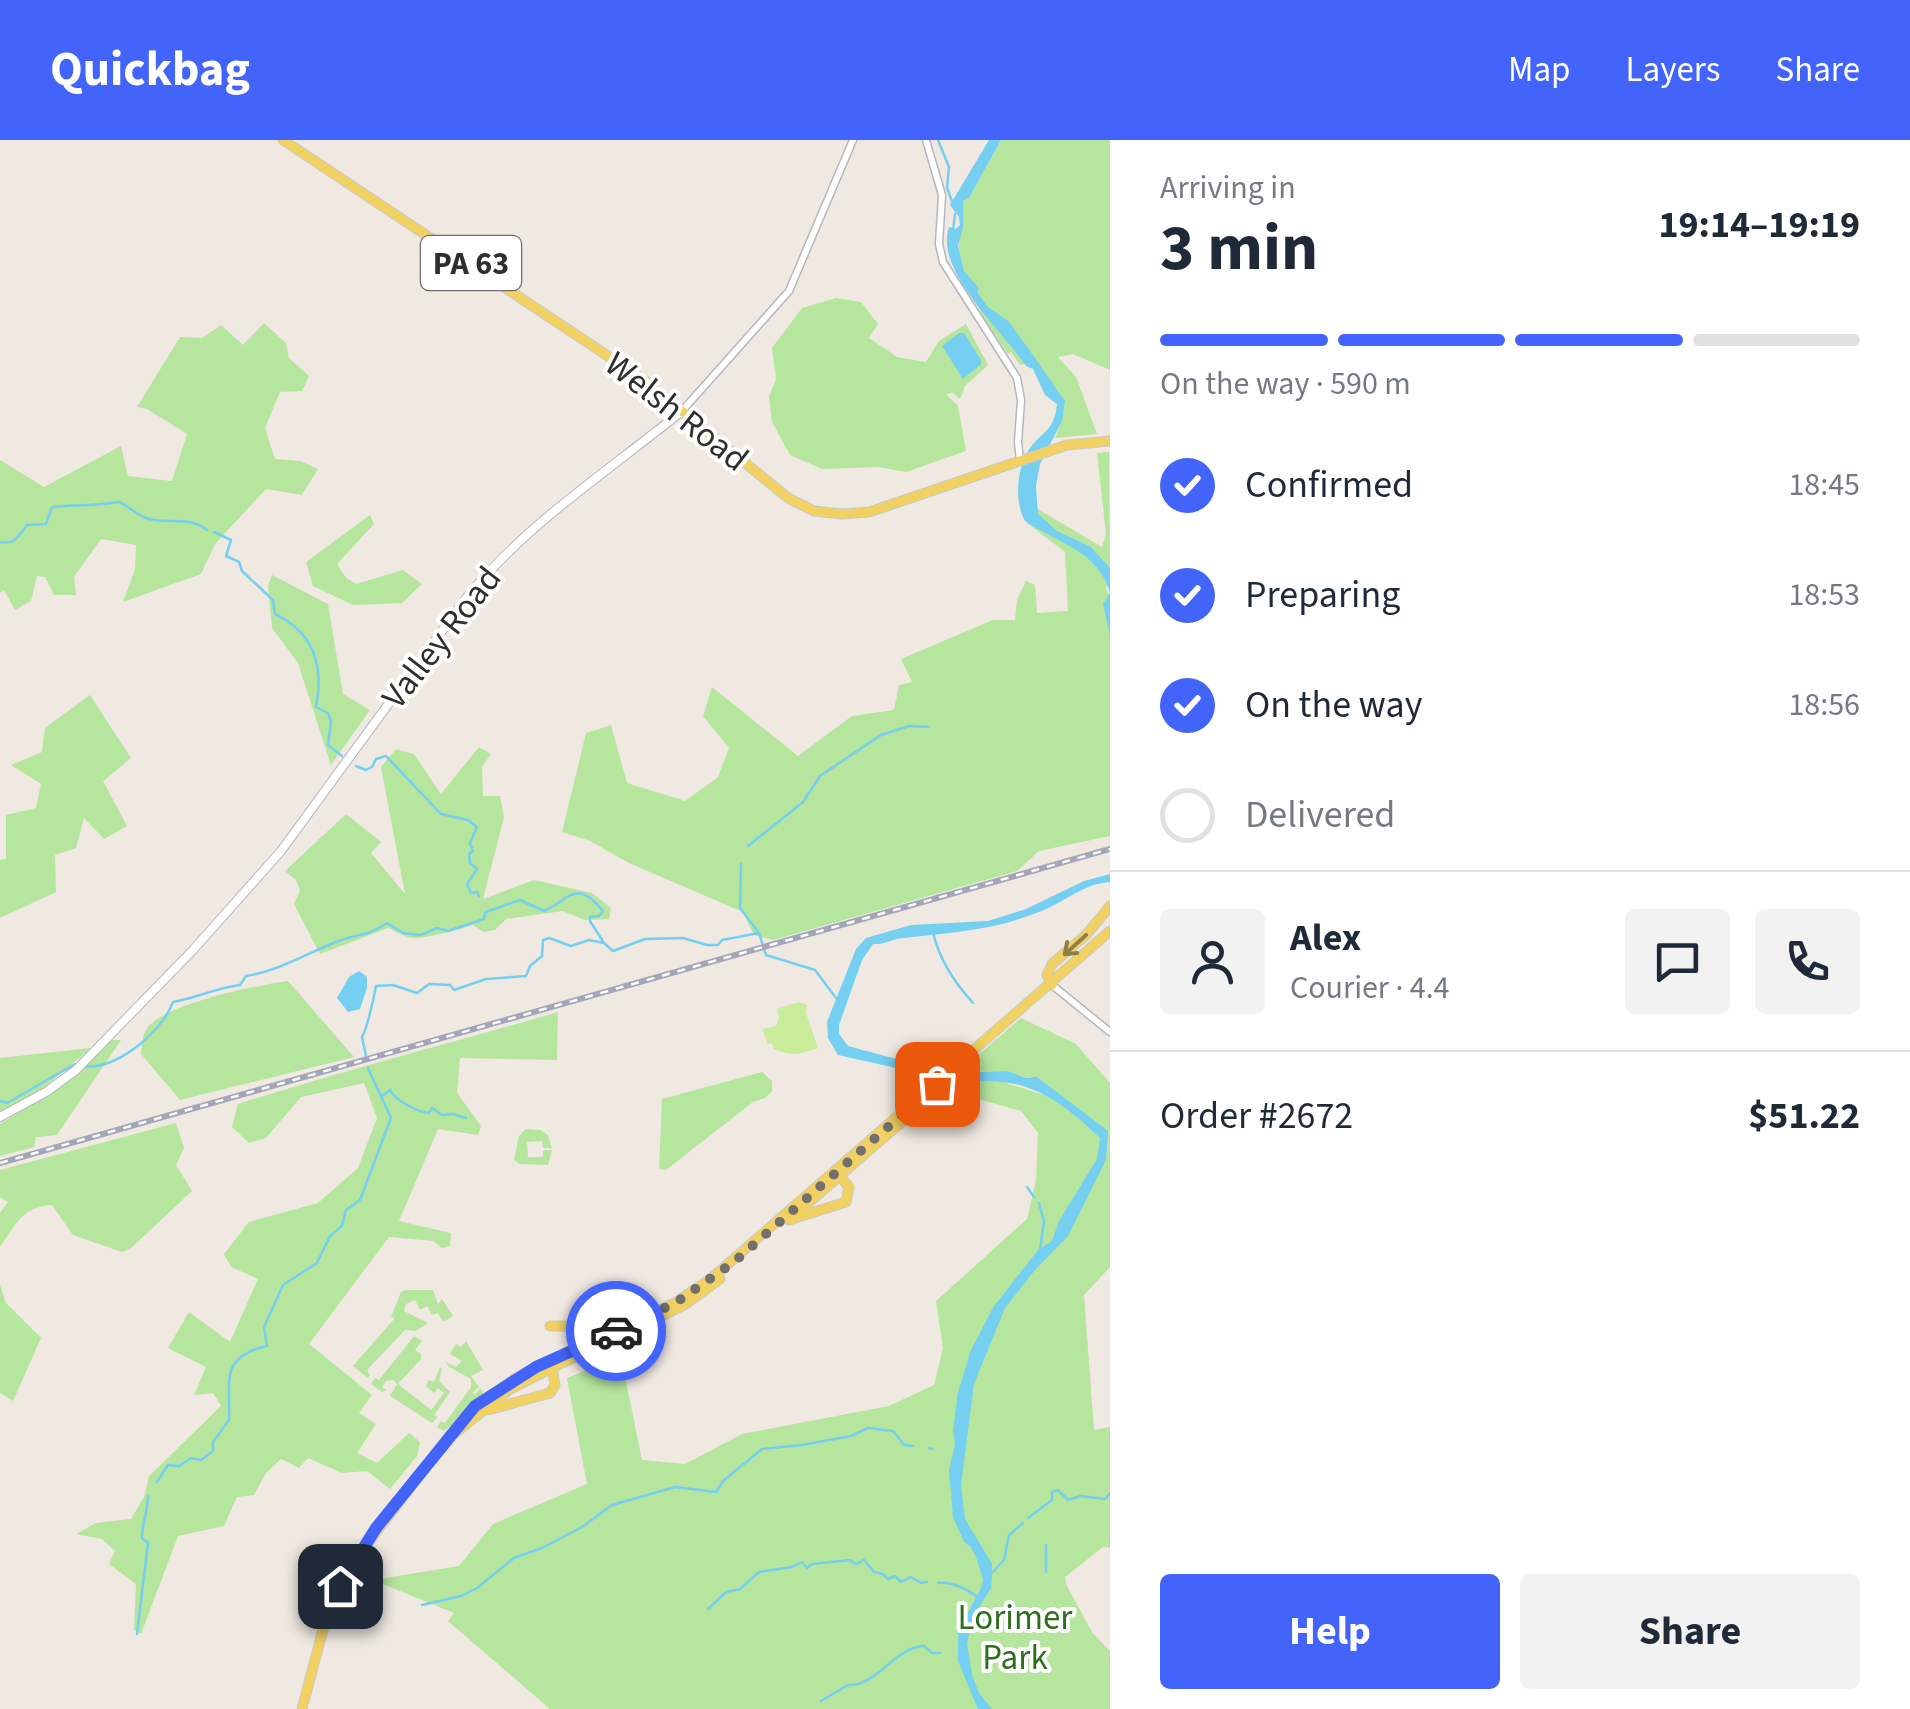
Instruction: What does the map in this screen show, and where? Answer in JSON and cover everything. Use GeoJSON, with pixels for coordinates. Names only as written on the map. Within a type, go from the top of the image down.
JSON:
{"type":"FeatureCollection","features":[{"type":"Feature","properties":{"kind":"main road","name":"Welsh Road"},"geometry":{"type":"LineString","coordinates":[[282,140],[644,380],[780,493],[814,511],[870,512],[1051,450],[1081,442],[1110,441]]}},
{"type":"Feature","properties":{"kind":"main road","name":"Valley Road"},"geometry":{"type":"LineString","coordinates":[[0,1117],[76,1070],[182,962],[281,851],[462,602],[494,566],[682,411]]}},
{"type":"Feature","properties":{"kind":"main road"},"geometry":{"type":"LineString","coordinates":[[1110,908],[1110,920]]}},
{"type":"Feature","properties":{"kind":"main road"},"geometry":{"type":"LineString","coordinates":[[1054,986],[1048,975],[1052,964],[1110,908]]}},
{"type":"Feature","properties":{"kind":"main road"},"geometry":{"type":"LineString","coordinates":[[1054,986],[1110,931]]}},
{"type":"Feature","properties":{"kind":"main road"},"geometry":{"type":"LineString","coordinates":[[302,1709],[324,1626],[343,1580],[362,1548],[475,1406],[514,1379],[675,1303],[734,1262],[1110,939]]}},
{"type":"Feature","properties":{"kind":"main road"},"geometry":{"type":"LineString","coordinates":[[444,1441],[510,1389],[684,1305],[720,1280],[941,1084]]}},
{"type":"Feature","properties":{"kind":"main road"},"geometry":{"type":"LineString","coordinates":[[789,1220],[846,1202],[850,1187],[840,1176]]}},
{"type":"Feature","properties":{"kind":"main road"},"geometry":{"type":"LineString","coordinates":[[550,1326],[623,1328]]}},
{"type":"Feature","properties":{"kind":"main road"},"geometry":{"type":"LineString","coordinates":[[468,1423],[494,1408],[550,1393],[554,1385],[552,1366]]}},
{"type":"Feature","properties":{"kind":"street","name":"Valley Road"},"geometry":{"type":"LineString","coordinates":[[682,411],[789,292],[853,140]]}},
{"type":"Feature","properties":{"kind":"street"},"geometry":{"type":"LineString","coordinates":[[926,140],[942,194],[940,244],[944,262],[1019,384],[1022,460]]}},
{"type":"Feature","properties":{"kind":"street"},"geometry":{"type":"LineString","coordinates":[[1054,986],[1110,1032]]}},
{"type":"Feature","properties":{"kind":"green space"},"geometry":{"type":"Polygon","coordinates":[[[1001,140],[1110,140],[1110,370],[1073,354],[1058,357],[1076,377],[1097,434],[1055,438],[1063,413],[1057,389],[1037,362],[1020,365],[1011,352],[1008,354],[982,316],[958,257],[963,201],[969,198],[1001,140]]]}},
{"type":"Feature","properties":{"kind":"green space"},"geometry":{"type":"Polygon","coordinates":[[[836,298],[861,302],[878,324],[869,338],[897,357],[926,362],[939,341],[966,324],[988,365],[965,386],[960,399],[953,393],[946,394],[958,406],[966,451],[906,472],[878,467],[822,469],[790,455],[772,422],[769,397],[776,379],[772,348],[802,308],[836,298]]]}},
{"type":"Feature","properties":{"kind":"green space"},"geometry":{"type":"Polygon","coordinates":[[[264,323],[286,343],[289,358],[309,376],[302,391],[280,392],[265,428],[275,459],[300,461],[318,469],[302,495],[266,489],[215,544],[201,574],[123,602],[135,569],[136,545],[101,539],[74,577],[76,595],[54,595],[45,577],[37,576],[31,601],[15,610],[4,590],[0,593],[0,460],[44,487],[121,446],[128,476],[172,481],[187,434],[137,407],[180,337],[202,338],[221,325],[243,345],[264,323]]]}},
{"type":"Feature","properties":{"kind":"green space"},"geometry":{"type":"Polygon","coordinates":[[[1109,452],[1110,565],[1106,590],[1110,595],[1110,836],[1039,851],[1017,871],[773,940],[754,935],[743,912],[629,863],[590,841],[562,832],[586,733],[611,725],[627,783],[685,801],[718,777],[729,748],[703,716],[712,687],[798,756],[852,716],[894,710],[899,685],[912,682],[901,659],[993,620],[1015,620],[1017,600],[1026,581],[1035,585],[1037,613],[1068,611],[1065,552],[1027,523],[1036,508],[1102,547],[1106,534],[1097,453],[1109,452]]]}},
{"type":"Feature","properties":{"kind":"green space"},"geometry":{"type":"Polygon","coordinates":[[[370,515],[374,524],[337,564],[346,578],[356,584],[403,570],[422,584],[402,603],[353,605],[313,586],[306,562],[370,515]]]}},
{"type":"Feature","properties":{"kind":"green space"},"geometry":{"type":"Polygon","coordinates":[[[272,575],[328,604],[343,694],[370,710],[331,765],[298,663],[272,628],[268,586],[272,575]]]}},
{"type":"Feature","properties":{"kind":"green space"},"geometry":{"type":"Polygon","coordinates":[[[90,695],[131,758],[103,781],[127,826],[104,839],[84,818],[76,848],[55,855],[56,892],[0,918],[0,860],[6,859],[6,815],[36,808],[41,784],[11,765],[42,752],[45,728],[90,695]]]}},
{"type":"Feature","properties":{"kind":"green space"},"geometry":{"type":"Polygon","coordinates":[[[479,747],[491,754],[482,767],[483,796],[500,796],[504,817],[483,899],[534,880],[592,893],[611,908],[609,919],[585,920],[563,911],[506,919],[495,930],[483,932],[473,925],[418,938],[388,928],[320,954],[294,904],[300,890],[296,880],[285,871],[346,814],[381,842],[371,853],[405,894],[381,767],[396,749],[414,754],[441,794],[479,747]]]}},
{"type":"Feature","properties":{"kind":"green space"},"geometry":{"type":"Polygon","coordinates":[[[288,981],[354,1057],[180,1100],[141,1054],[146,1030],[170,1012],[211,997],[288,981]]]}},
{"type":"Feature","properties":{"kind":"green space"},"geometry":{"type":"Polygon","coordinates":[[[799,1002],[807,1005],[818,1048],[796,1054],[774,1049],[772,1043],[767,1044],[763,1029],[776,1026],[777,1009],[799,1002]]]}},
{"type":"Feature","properties":{"kind":"green space"},"geometry":{"type":"Polygon","coordinates":[[[558,1012],[557,1060],[460,1058],[457,1093],[481,1126],[478,1135],[438,1129],[399,1221],[451,1233],[450,1246],[442,1248],[433,1241],[389,1237],[309,1344],[372,1395],[359,1413],[376,1424],[357,1453],[377,1463],[409,1433],[420,1442],[417,1456],[390,1489],[367,1471],[342,1473],[308,1458],[299,1468],[281,1459],[266,1473],[254,1495],[237,1497],[224,1526],[178,1536],[141,1634],[134,1630],[136,1584],[109,1564],[115,1551],[102,1539],[76,1534],[96,1523],[131,1519],[144,1497],[149,1476],[221,1406],[213,1393],[194,1395],[206,1367],[168,1348],[189,1312],[230,1342],[258,1279],[231,1267],[224,1254],[249,1222],[318,1203],[358,1168],[377,1118],[364,1083],[301,1097],[266,1138],[249,1143],[232,1127],[238,1104],[558,1012]]]}},
{"type":"Feature","properties":{"kind":"green space","name":"Lorimer Park"},"geometry":{"type":"Polygon","coordinates":[[[1021,1018],[1076,1044],[1110,1083],[1110,1267],[1084,1295],[1094,1430],[1110,1427],[1110,1548],[1103,1547],[1065,1577],[1092,1632],[1110,1651],[1110,1709],[550,1709],[448,1621],[454,1613],[373,1580],[459,1566],[493,1524],[587,1484],[567,1378],[621,1357],[642,1460],[685,1464],[742,1434],[889,1406],[934,1385],[943,1348],[936,1301],[1027,1219],[1036,1180],[1038,1133],[1021,1111],[941,1088],[952,1079],[1003,1082],[1044,1095],[1030,1077],[1008,1071],[960,1071],[1021,1018]]]}},
{"type":"Feature","properties":{"kind":"green space"},"geometry":{"type":"Polygon","coordinates":[[[109,1040],[121,1040],[57,1135],[36,1137],[34,1147],[0,1156],[0,1124],[51,1093],[109,1040]]]}},
{"type":"Feature","properties":{"kind":"green space"},"geometry":{"type":"Polygon","coordinates":[[[91,1048],[36,1094],[0,1114],[0,1058],[91,1048]]]}},
{"type":"Feature","properties":{"kind":"green space"},"geometry":{"type":"Polygon","coordinates":[[[762,1072],[772,1081],[772,1091],[765,1098],[753,1102],[666,1170],[659,1169],[662,1099],[762,1072]]]}},
{"type":"Feature","properties":{"kind":"green space"},"geometry":{"type":"Polygon","coordinates":[[[176,1123],[184,1148],[176,1165],[192,1191],[131,1248],[122,1252],[73,1235],[52,1205],[27,1213],[0,1247],[0,1213],[8,1202],[0,1197],[0,1170],[176,1123]]]}},
{"type":"Feature","properties":{"kind":"green space"},"geometry":{"type":"Polygon","coordinates":[[[526,1129],[548,1135],[552,1148],[543,1148],[542,1141],[527,1142],[528,1157],[543,1157],[543,1150],[552,1150],[548,1165],[520,1164],[514,1160],[519,1136],[526,1129]]]}},
{"type":"Feature","properties":{"kind":"green space"},"geometry":{"type":"Polygon","coordinates":[[[0,1285],[6,1303],[41,1338],[13,1401],[0,1393],[0,1285]]]}},
{"type":"Feature","properties":{"kind":"green space"},"geometry":{"type":"Polygon","coordinates":[[[433,1290],[438,1304],[442,1299],[453,1316],[443,1322],[427,1306],[420,1310],[415,1300],[406,1304],[404,1311],[428,1323],[416,1331],[405,1330],[367,1370],[368,1378],[353,1366],[395,1318],[391,1317],[401,1292],[433,1290]]]}},
{"type":"Feature","properties":{"kind":"green space"},"geometry":{"type":"Polygon","coordinates":[[[414,1336],[422,1341],[415,1350],[421,1359],[398,1384],[431,1410],[444,1393],[438,1388],[434,1393],[426,1386],[429,1380],[434,1382],[442,1369],[439,1381],[450,1392],[432,1423],[390,1396],[397,1384],[393,1380],[386,1381],[382,1387],[386,1390],[382,1392],[371,1384],[375,1378],[379,1380],[414,1336]]]}},
{"type":"Feature","properties":{"kind":"green space"},"geometry":{"type":"Polygon","coordinates":[[[466,1341],[483,1370],[471,1376],[479,1387],[472,1393],[480,1388],[484,1394],[444,1431],[437,1427],[441,1421],[445,1423],[471,1387],[471,1379],[446,1362],[456,1367],[462,1361],[450,1354],[456,1344],[461,1347],[466,1341]]]}},
{"type":"Feature","properties":{"kind":"water"},"geometry":{"type":"Polygon","coordinates":[[[989,140],[1001,140],[969,198],[963,201],[958,246],[964,271],[979,288],[977,292],[988,307],[1008,321],[1065,401],[1062,421],[1040,464],[1036,486],[1038,514],[1057,531],[1091,547],[1110,568],[1110,593],[1086,557],[1025,521],[1018,495],[1021,467],[1028,451],[1050,426],[1057,404],[1045,395],[1033,369],[1026,366],[973,300],[951,262],[949,227],[956,229],[960,225],[950,205],[989,140]]]}},
{"type":"Feature","properties":{"kind":"water"},"geometry":{"type":"Polygon","coordinates":[[[964,333],[981,360],[963,379],[942,346],[964,333]]]}},
{"type":"Feature","properties":{"kind":"water"},"geometry":{"type":"Polygon","coordinates":[[[1110,593],[1110,635],[1103,604],[1110,593]]]}},
{"type":"Feature","properties":{"kind":"water"},"geometry":{"type":"Polygon","coordinates":[[[1110,874],[1110,882],[1006,923],[873,944],[862,960],[839,1025],[839,1034],[848,1046],[900,1060],[968,1072],[1008,1071],[1025,1078],[1037,1077],[1108,1131],[1106,1160],[1068,1236],[1005,1308],[974,1384],[961,1485],[965,1519],[992,1564],[991,1588],[973,1617],[967,1643],[972,1675],[979,1693],[992,1709],[978,1709],[958,1661],[958,1631],[983,1579],[976,1557],[953,1517],[949,1470],[955,1445],[958,1392],[971,1350],[994,1306],[1038,1250],[1052,1241],[1059,1221],[1097,1159],[1100,1138],[1067,1109],[1029,1088],[945,1078],[838,1055],[828,1038],[827,1022],[856,949],[866,938],[911,925],[988,921],[1110,874]]]}},
{"type":"Feature","properties":{"kind":"water"},"geometry":{"type":"Polygon","coordinates":[[[359,971],[367,977],[367,988],[360,1009],[348,1012],[337,998],[349,977],[359,971]]]}},
{"type":"Feature","properties":{"kind":"waterway"},"geometry":{"type":"LineString","coordinates":[[938,140],[949,167],[947,188],[953,204]]}},
{"type":"Feature","properties":{"kind":"waterway"},"geometry":{"type":"LineString","coordinates":[[953,231],[955,214]]}},
{"type":"Feature","properties":{"kind":"waterway"},"geometry":{"type":"LineString","coordinates":[[0,542],[13,541],[27,525],[46,524],[52,507],[119,502],[149,519],[187,522],[207,530]]}},
{"type":"Feature","properties":{"kind":"waterway"},"geometry":{"type":"LineString","coordinates":[[214,532],[231,540],[226,556],[239,562],[242,571],[273,600],[275,614],[308,641],[319,678],[316,707],[328,713],[328,745],[342,756]]}},
{"type":"Feature","properties":{"kind":"waterway"},"geometry":{"type":"LineString","coordinates":[[748,846],[803,802],[820,776],[881,735],[909,726],[929,727]]}},
{"type":"Feature","properties":{"kind":"waterway"},"geometry":{"type":"LineString","coordinates":[[356,766],[366,770],[376,759],[386,756],[441,814],[468,820],[477,827],[469,854],[470,863],[477,869],[467,884],[471,893],[477,892],[479,896]]}},
{"type":"Feature","properties":{"kind":"waterway"},"geometry":{"type":"LineString","coordinates":[[741,864],[740,908],[759,933],[766,955],[815,970],[836,998]]}},
{"type":"Feature","properties":{"kind":"waterway"},"geometry":{"type":"LineString","coordinates":[[486,912],[520,900],[544,911],[573,894],[586,895],[603,911],[590,917],[590,921],[613,951],[645,939],[683,938],[718,945],[722,940],[759,933]]}},
{"type":"Feature","properties":{"kind":"waterway"},"geometry":{"type":"LineString","coordinates":[[82,1066],[109,1063],[136,1048],[159,1026],[173,1002],[240,985],[246,976],[387,923],[403,933],[421,935],[484,919],[485,913]]}},
{"type":"Feature","properties":{"kind":"waterway"},"geometry":{"type":"LineString","coordinates":[[933,932],[948,970],[973,1003]]}},
{"type":"Feature","properties":{"kind":"waterway"},"geometry":{"type":"LineString","coordinates":[[366,1056],[362,1037],[376,986],[393,985],[417,993],[429,984],[450,985],[454,990],[486,979],[526,976],[530,966],[542,956],[543,940],[549,938],[571,946],[589,940],[604,943]]}},
{"type":"Feature","properties":{"kind":"waterway"},"geometry":{"type":"LineString","coordinates":[[0,1101],[7,1103],[75,1064]]}},
{"type":"Feature","properties":{"kind":"waterway"},"geometry":{"type":"LineString","coordinates":[[157,1482],[168,1465],[179,1466],[191,1458],[201,1460],[213,1451],[213,1442],[229,1420],[229,1383],[234,1364],[251,1351],[267,1346],[264,1327],[283,1285],[317,1263],[330,1236],[342,1226],[346,1210],[360,1200],[391,1118],[368,1068]]}},
{"type":"Feature","properties":{"kind":"waterway"},"geometry":{"type":"LineString","coordinates":[[381,1097],[390,1090],[419,1111],[429,1113],[432,1108],[442,1115],[466,1118]]}},
{"type":"Feature","properties":{"kind":"waterway"},"geometry":{"type":"LineString","coordinates":[[1027,1187],[1034,1197]]}},
{"type":"Feature","properties":{"kind":"waterway"},"geometry":{"type":"LineString","coordinates":[[1039,1203],[1044,1221],[1040,1250]]}},
{"type":"Feature","properties":{"kind":"waterway"},"geometry":{"type":"LineString","coordinates":[[422,1605],[477,1588],[514,1558],[582,1527],[612,1505],[675,1487],[716,1492],[723,1481],[762,1449],[851,1436],[868,1428],[893,1431],[904,1445],[913,1446]]}},
{"type":"Feature","properties":{"kind":"waterway"},"geometry":{"type":"LineString","coordinates":[[929,1448],[933,1449]]}},
{"type":"Feature","properties":{"kind":"waterway"},"geometry":{"type":"LineString","coordinates":[[1028,1518],[1052,1500],[1052,1492],[1058,1490],[1068,1500],[1081,1496],[1105,1499],[1110,1493]]}},
{"type":"Feature","properties":{"kind":"waterway"},"geometry":{"type":"LineString","coordinates":[[137,1634],[148,1543],[142,1538],[148,1496]]}},
{"type":"Feature","properties":{"kind":"waterway"},"geometry":{"type":"LineString","coordinates":[[991,1574],[1004,1560],[1009,1535],[1023,1523]]}},
{"type":"Feature","properties":{"kind":"waterway"},"geometry":{"type":"LineString","coordinates":[[1046,1545],[1046,1572]]}},
{"type":"Feature","properties":{"kind":"waterway"},"geometry":{"type":"LineString","coordinates":[[708,1609],[726,1592],[740,1589],[759,1572],[802,1562],[807,1568],[812,1564],[850,1560],[856,1564],[864,1560],[874,1572],[888,1579],[895,1576],[901,1582],[911,1577],[927,1582]]}},
{"type":"Feature","properties":{"kind":"waterway"},"geometry":{"type":"LineString","coordinates":[[938,1583],[959,1586],[977,1597]]}},
{"type":"Feature","properties":{"kind":"waterway"},"geometry":{"type":"LineString","coordinates":[[821,1701],[848,1685],[868,1680],[914,1648],[924,1646],[932,1653],[940,1653]]}},
{"type":"Feature","properties":{"kind":"railway"},"geometry":{"type":"LineString","coordinates":[[0,1163],[1110,849]]}},
{"type":"Feature","properties":{"kind":"way so far"},"geometry":{"type":"LineString","coordinates":[[616,1331],[675,1303],[734,1262],[937,1084]]}},
{"type":"Feature","properties":{"kind":"route"},"geometry":{"type":"LineString","coordinates":[[340,1586],[376,1528],[475,1406],[536,1367],[616,1331]]}}]}
